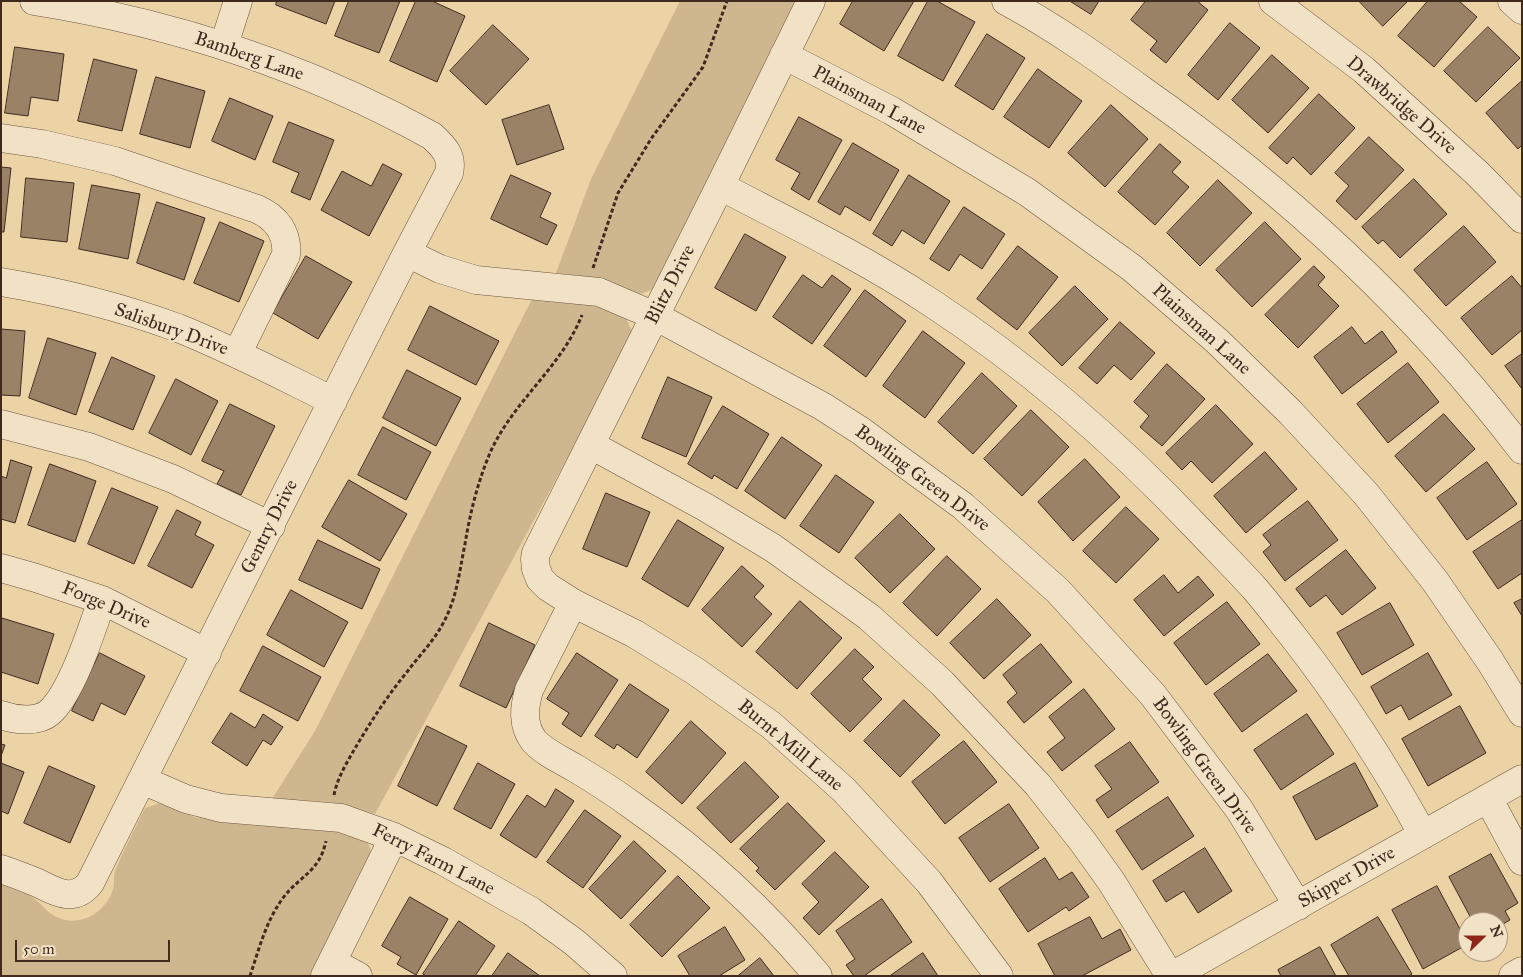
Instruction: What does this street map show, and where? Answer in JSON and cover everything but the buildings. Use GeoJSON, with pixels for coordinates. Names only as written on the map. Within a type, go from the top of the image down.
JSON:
{"type":"FeatureCollection","features":[{"type":"Feature","properties":{"kind":"street","name":"Bamberg Lane"},"geometry":{"type":"LineString","coordinates":[[34,1],[86,5],[224,46],[321,82],[432,136],[448,153]]}},
{"type":"Feature","properties":{"kind":"street"},"geometry":{"type":"LineString","coordinates":[[224,46],[238,1]]}},
{"type":"Feature","properties":{"kind":"street","name":"Blitz Drive"},"geometry":{"type":"LineString","coordinates":[[536,569],[536,553],[720,186],[810,1]]}},
{"type":"Feature","properties":{"kind":"street"},"geometry":{"type":"LineString","coordinates":[[1006,1],[1097,57],[1194,126],[1250,171],[1383,291],[1477,394],[1522,450]]}},
{"type":"Feature","properties":{"kind":"street","name":"Drawbridge Drive"},"geometry":{"type":"LineString","coordinates":[[1273,1],[1364,70],[1478,174],[1522,219]]}},
{"type":"Feature","properties":{"kind":"street"},"geometry":{"type":"LineString","coordinates":[[1512,1],[1522,10]]}},
{"type":"Feature","properties":{"kind":"street","name":"Plainsman Lane"},"geometry":{"type":"LineString","coordinates":[[784,55],[892,111],[1028,192],[1132,268],[1217,341],[1290,412],[1366,494],[1435,581],[1490,661],[1522,713]]}},
{"type":"Feature","properties":{"kind":"street"},"geometry":{"type":"LineString","coordinates":[[1,138],[42,144],[115,161],[258,208],[275,220],[285,237],[286,255],[237,354]]}},
{"type":"Feature","properties":{"kind":"street","name":"Gentry Drive"},"geometry":{"type":"LineString","coordinates":[[1,869],[55,892],[65,894],[77,894],[85,890],[90,883],[449,173],[448,153]]}},
{"type":"Feature","properties":{"kind":"street"},"geometry":{"type":"LineString","coordinates":[[720,186],[835,245],[930,302],[994,347],[1067,403],[1154,482],[1257,591],[1315,664],[1374,751],[1403,798],[1423,836]]}},
{"type":"Feature","properties":{"kind":"street","name":"Bowling Green Drive"},"geometry":{"type":"LineString","coordinates":[[407,253],[440,269],[476,280],[599,292],[655,316],[822,406],[861,431],[963,506],[1024,560],[1058,592],[1153,695],[1239,809],[1298,906]]}},
{"type":"Feature","properties":{"kind":"street","name":"Salisbury Drive"},"geometry":{"type":"LineString","coordinates":[[1,282],[46,290],[128,312],[178,329],[237,354],[333,401]]}},
{"type":"Feature","properties":{"kind":"street"},"geometry":{"type":"LineString","coordinates":[[1,424],[89,447],[173,478],[270,526]]}},
{"type":"Feature","properties":{"kind":"street"},"geometry":{"type":"LineString","coordinates":[[590,445],[705,507],[773,548],[869,617],[942,683],[1038,784],[1084,842],[1171,976]]}},
{"type":"Feature","properties":{"kind":"street","name":"Forge Drive"},"geometry":{"type":"LineString","coordinates":[[1,568],[102,600],[207,653]]}},
{"type":"Feature","properties":{"kind":"street","name":"Burnt Mill Lane"},"geometry":{"type":"LineString","coordinates":[[536,569],[540,579],[548,588],[573,604],[635,634],[688,666],[771,725],[844,790],[929,882],[999,976]]}},
{"type":"Feature","properties":{"kind":"street"},"geometry":{"type":"LineString","coordinates":[[1,715],[10,718],[34,719],[49,713],[63,694],[88,641],[102,600]]}},
{"type":"Feature","properties":{"kind":"street"},"geometry":{"type":"LineString","coordinates":[[573,604],[529,690],[525,705],[525,720],[533,739],[549,753],[633,805],[688,847],[764,915],[818,976]]}},
{"type":"Feature","properties":{"kind":"street","name":"Skipper Drive"},"geometry":{"type":"LineString","coordinates":[[1171,976],[1522,779]]}},
{"type":"Feature","properties":{"kind":"street","name":"Ferry Farm Lane"},"geometry":{"type":"LineString","coordinates":[[142,780],[186,799],[221,808],[342,818],[394,837],[443,861],[531,911],[574,942],[613,976]]}},
{"type":"Feature","properties":{"kind":"street"},"geometry":{"type":"LineString","coordinates":[[1488,798],[1522,861]]}},
{"type":"Feature","properties":{"kind":"street"},"geometry":{"type":"LineString","coordinates":[[358,976],[328,969],[394,837]]}},
{"type":"Feature","properties":{"kind":"street"},"geometry":{"type":"LineString","coordinates":[[1513,976],[1522,971]]}},
{"type":"Feature","properties":{"kind":"path"},"geometry":{"type":"LineString","coordinates":[[333,798],[343,769],[364,733],[385,700],[441,627],[449,613],[460,579],[464,544],[474,500],[490,452],[506,424],[563,352],[576,330],[593,291],[593,267],[618,193],[651,139],[703,67],[727,1]]}},
{"type":"Feature","properties":{"kind":"path"},"geometry":{"type":"LineString","coordinates":[[250,976],[273,912],[292,888],[320,860],[327,836]]}},
{"type":"Feature","properties":{"kind":"shaded area"},"geometry":{"type":"Polygon","coordinates":[[[680,1],[798,1],[654,289],[640,294],[598,278],[556,273],[591,179],[680,1]]]}},
{"type":"Feature","properties":{"kind":"shaded area"},"geometry":{"type":"Polygon","coordinates":[[[533,297],[576,300],[624,314],[634,335],[375,814],[330,802],[272,799],[315,731],[533,297]]]}},
{"type":"Feature","properties":{"kind":"shaded area"},"geometry":{"type":"Polygon","coordinates":[[[163,802],[194,817],[248,825],[326,828],[366,838],[371,851],[368,864],[311,976],[1,976],[1,882],[26,893],[56,917],[76,920],[92,916],[99,911],[110,897],[114,887],[115,871],[145,808],[163,802]]]}}]}
